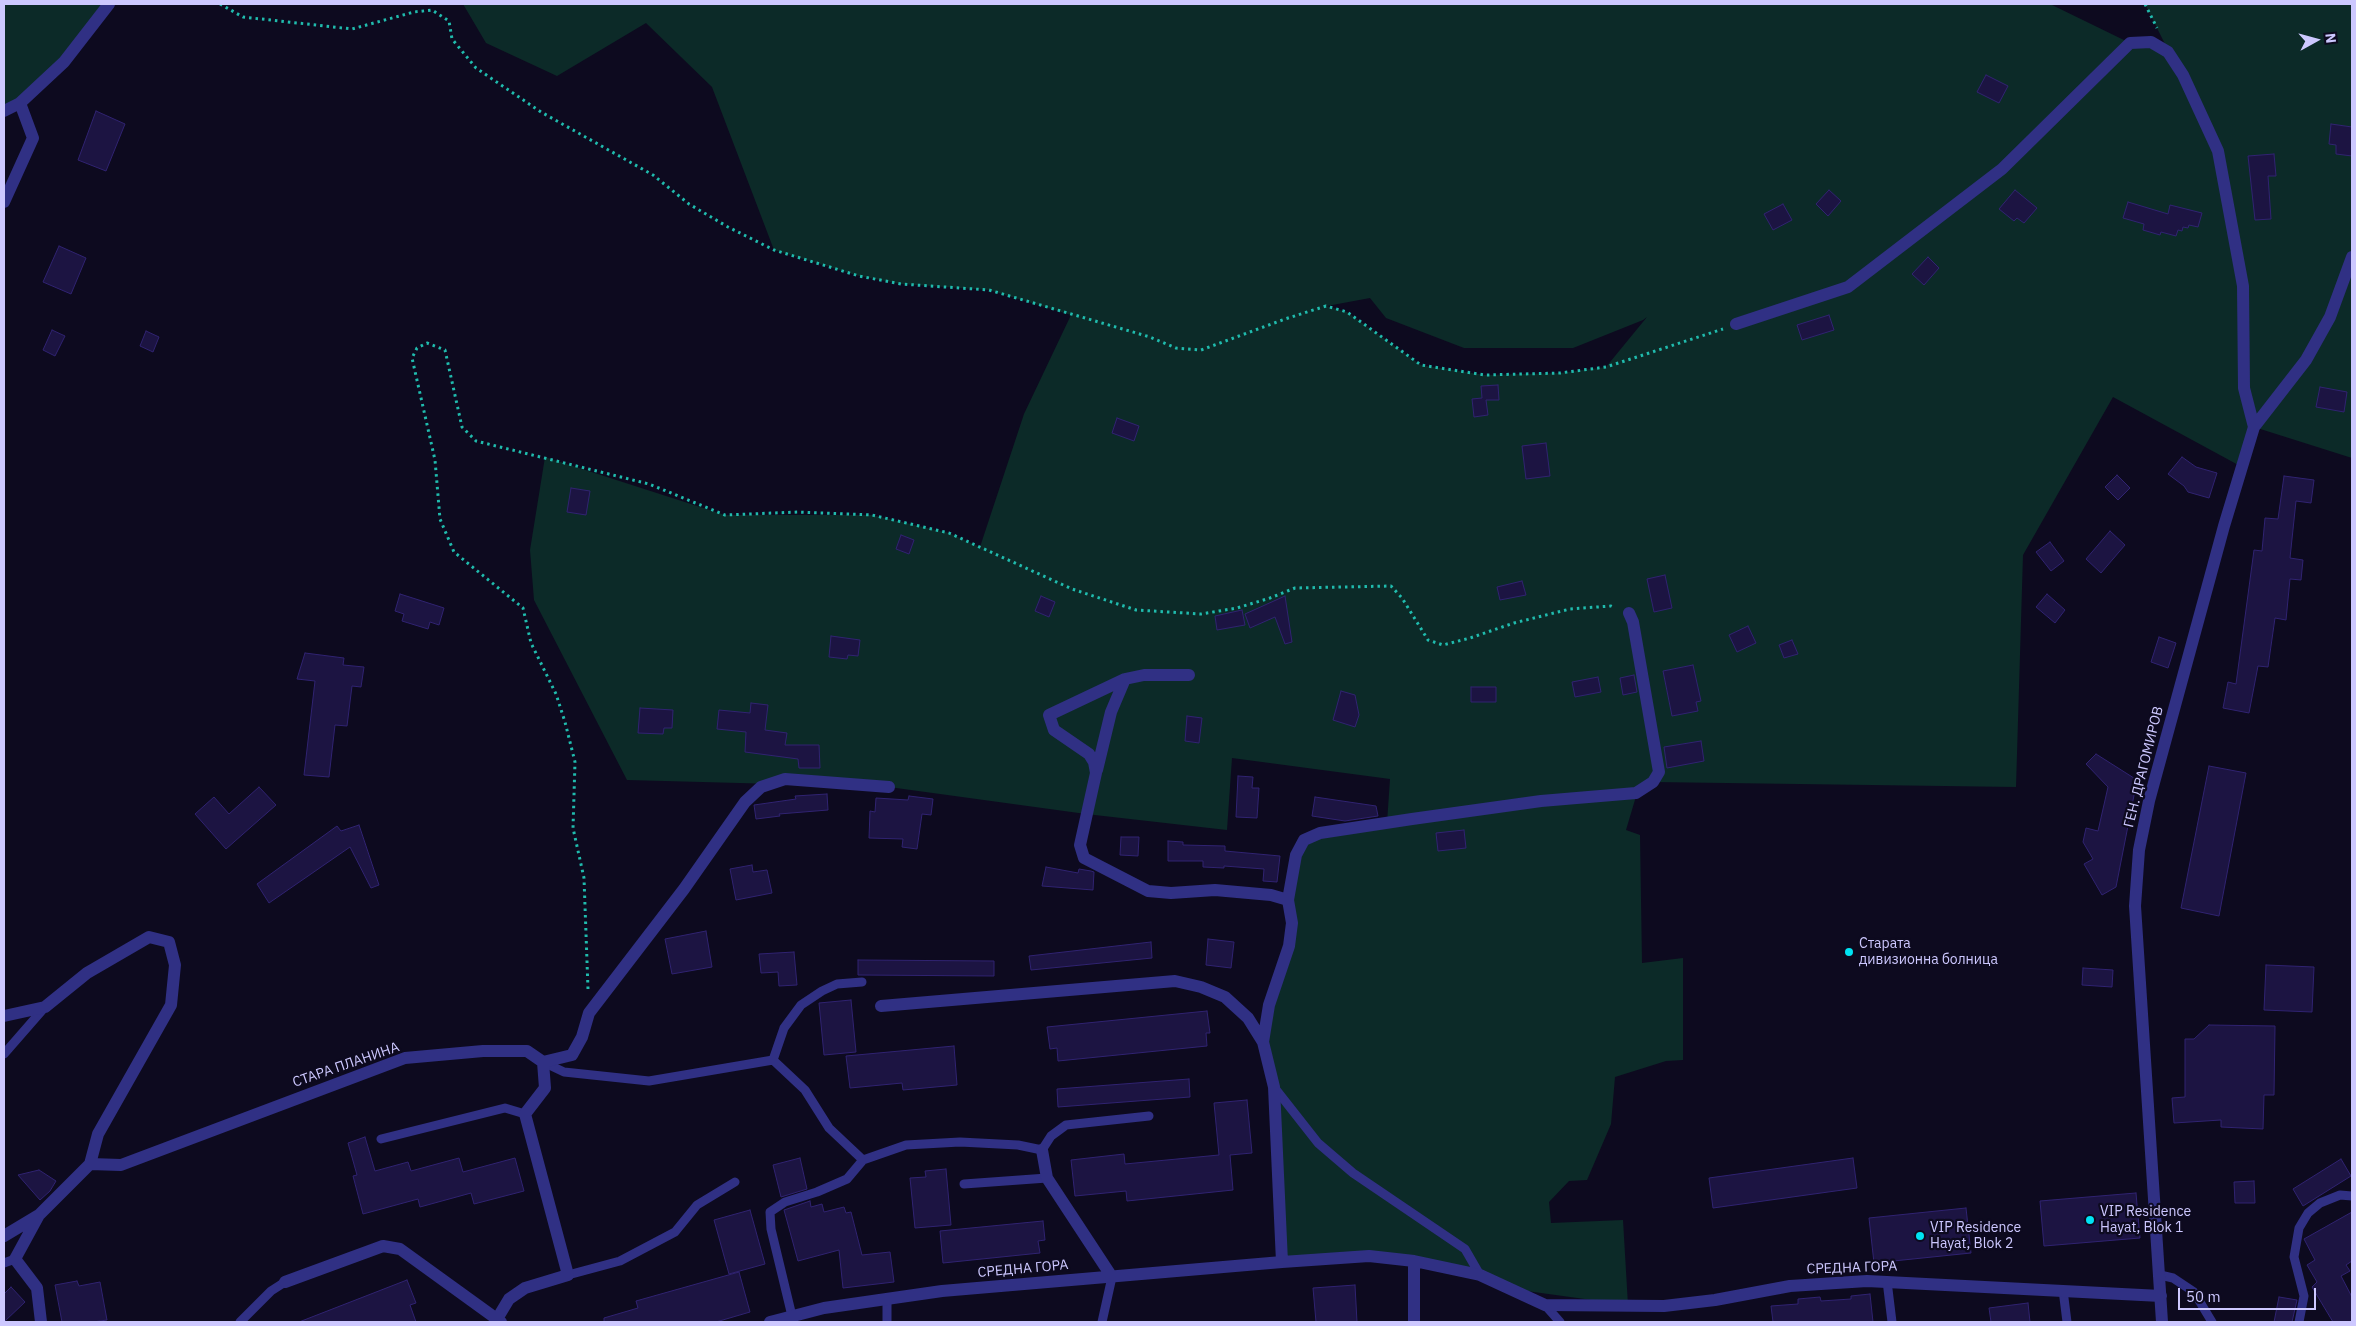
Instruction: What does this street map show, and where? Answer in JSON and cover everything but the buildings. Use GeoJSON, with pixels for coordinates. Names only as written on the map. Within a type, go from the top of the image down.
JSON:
{"type":"FeatureCollection","features":[{"type":"Feature","properties":{"kind":"street"},"geometry":{"type":"LineString","coordinates":[[4,111],[20,103],[64,62],[109,4]]}},
{"type":"Feature","properties":{"kind":"street"},"geometry":{"type":"LineString","coordinates":[[1736,324],[1848,287],[2002,168],[2130,44],[2151,42],[2168,52],[2183,74],[2218,151],[2244,286],[2244,388],[2254,427]]}},
{"type":"Feature","properties":{"kind":"street"},"geometry":{"type":"LineString","coordinates":[[4,202],[33,138],[20,103]]}},
{"type":"Feature","properties":{"kind":"street","name":"ГЕН. ДРАГОМИРОВ"},"geometry":{"type":"LineString","coordinates":[[2162,1322],[2134,906],[2139,850],[2149,801],[2224,526],[2254,427],[2306,360],[2330,317],[2352,257]]}},
{"type":"Feature","properties":{"kind":"street"},"geometry":{"type":"LineString","coordinates":[[1263,1042],[1269,1005],[1289,946],[1292,923],[1288,900],[1296,855],[1304,840],[1320,833],[1541,801],[1636,793],[1653,782],[1659,772],[1633,622],[1629,614]]}},
{"type":"Feature","properties":{"kind":"street"},"geometry":{"type":"LineString","coordinates":[[1096,773],[1094,762],[1089,754],[1054,730],[1048,714],[1125,679],[1144,675],[1189,675]]}},
{"type":"Feature","properties":{"kind":"street"},"geometry":{"type":"LineString","coordinates":[[1125,679],[1111,712],[1096,773],[1080,845],[1084,858],[1148,891],[1214,890],[1271,895],[1288,900]]}},
{"type":"Feature","properties":{"kind":"street"},"geometry":{"type":"LineString","coordinates":[[285,1282],[383,1246],[400,1249],[499,1321],[509,1300],[525,1288],[568,1275],[525,1114],[545,1088],[543,1062],[572,1054],[582,1037],[589,1012],[684,888],[745,802],[761,788],[785,779],[889,787]]}},
{"type":"Feature","properties":{"kind":"street"},"geometry":{"type":"LineString","coordinates":[[4,1016],[45,1007],[87,973],[148,937],[169,942],[175,965],[171,1005],[98,1134],[90,1164],[39,1215],[10,1261],[37,1288],[41,1322]]}},
{"type":"Feature","properties":{"kind":"street"},"geometry":{"type":"LineString","coordinates":[[881,1006],[1175,981],[1201,987],[1225,996],[1248,1018],[1263,1042],[1274,1087],[1282,1262]]}},
{"type":"Feature","properties":{"kind":"street","name":"СТАРА ПЛАНИНА"},"geometry":{"type":"LineString","coordinates":[[90,1164],[121,1165],[405,1058],[483,1051],[527,1051],[543,1062]]}},
{"type":"Feature","properties":{"kind":"street"},"geometry":{"type":"LineString","coordinates":[[1042,1150],[1047,1178],[1112,1277]]}},
{"type":"Feature","properties":{"kind":"street"},"geometry":{"type":"LineString","coordinates":[[4,1236],[39,1215]]}},
{"type":"Feature","properties":{"kind":"street","name":"СРЕДНА ГОРА"},"geometry":{"type":"LineString","coordinates":[[770,1322],[824,1308],[942,1291],[1369,1256],[1414,1261],[1480,1276],[1545,1304],[1664,1306],[1715,1300],[1790,1286],[1887,1281],[2161,1296]]}},
{"type":"Feature","properties":{"kind":"street"},"geometry":{"type":"LineString","coordinates":[[1414,1261],[1414,1322]]}},
{"type":"Feature","properties":{"kind":"lane"},"geometry":{"type":"LineString","coordinates":[[773,1060],[784,1028],[801,1005],[822,991],[837,984],[862,982]]}},
{"type":"Feature","properties":{"kind":"lane"},"geometry":{"type":"LineString","coordinates":[[4,1054],[45,1007]]}},
{"type":"Feature","properties":{"kind":"lane"},"geometry":{"type":"LineString","coordinates":[[543,1062],[564,1072],[649,1080],[773,1060]]}},
{"type":"Feature","properties":{"kind":"lane"},"geometry":{"type":"LineString","coordinates":[[773,1060],[805,1090],[829,1128],[863,1160]]}},
{"type":"Feature","properties":{"kind":"lane"},"geometry":{"type":"LineString","coordinates":[[1274,1087],[1318,1143],[1353,1172],[1466,1249],[1480,1276]]}},
{"type":"Feature","properties":{"kind":"lane"},"geometry":{"type":"LineString","coordinates":[[380,1139],[505,1108],[525,1114]]}},
{"type":"Feature","properties":{"kind":"lane"},"geometry":{"type":"LineString","coordinates":[[792,1316],[770,1229],[770,1212],[785,1202],[818,1192],[847,1179],[863,1160],[906,1145],[960,1142],[1018,1145],[1042,1150],[1050,1136],[1066,1124],[1149,1116]]}},
{"type":"Feature","properties":{"kind":"lane"},"geometry":{"type":"LineString","coordinates":[[964,1184],[1047,1178]]}},
{"type":"Feature","properties":{"kind":"lane"},"geometry":{"type":"LineString","coordinates":[[568,1275],[620,1261],[675,1232],[697,1205],[735,1182]]}},
{"type":"Feature","properties":{"kind":"lane"},"geometry":{"type":"LineString","coordinates":[[2299,1322],[2304,1296],[2294,1257],[2299,1228],[2308,1213],[2320,1204],[2340,1195],[2352,1196]]}},
{"type":"Feature","properties":{"kind":"lane"},"geometry":{"type":"LineString","coordinates":[[2160,1274],[2173,1278],[2194,1292],[2212,1322]]}},
{"type":"Feature","properties":{"kind":"lane"},"geometry":{"type":"LineString","coordinates":[[1102,1322],[1112,1277]]}},
{"type":"Feature","properties":{"kind":"lane"},"geometry":{"type":"LineString","coordinates":[[1887,1281],[1892,1322]]}},
{"type":"Feature","properties":{"kind":"lane"},"geometry":{"type":"LineString","coordinates":[[240,1322],[271,1291],[285,1282]]}},
{"type":"Feature","properties":{"kind":"lane"},"geometry":{"type":"LineString","coordinates":[[2063,1290],[2067,1322]]}},
{"type":"Feature","properties":{"kind":"lane"},"geometry":{"type":"LineString","coordinates":[[886,1299],[887,1322]]}},
{"type":"Feature","properties":{"kind":"lane"},"geometry":{"type":"LineString","coordinates":[[1545,1304],[1560,1322]]}},
{"type":"Feature","properties":{"kind":"path"},"geometry":{"type":"LineString","coordinates":[[220,4],[243,17],[352,29],[414,12],[432,10],[449,21],[452,39],[476,68],[541,112],[653,175],[689,204],[720,223],[774,250],[860,276],[901,284],[989,290],[1150,337],[1176,348],[1201,350],[1326,306],[1347,312],[1421,365],[1485,375],[1560,373],[1606,367],[1736,324]]}},
{"type":"Feature","properties":{"kind":"path"},"geometry":{"type":"LineString","coordinates":[[589,1012],[584,878],[573,828],[575,762],[556,694],[532,643],[523,608],[454,552],[440,519],[435,460],[412,358],[417,348],[427,343],[445,350],[462,427],[476,441],[649,484],[725,515],[798,512],[872,515],[949,533],[1072,589],[1136,610],[1201,614],[1237,608],[1295,588],[1391,586],[1402,598],[1428,640],[1443,645],[1514,623],[1570,609],[1611,606],[1629,614]]}},
{"type":"Feature","properties":{"kind":"green space"},"geometry":{"type":"Polygon","coordinates":[[[4,4],[109,4],[64,62],[4,111],[4,4]]]}},
{"type":"Feature","properties":{"kind":"green space"},"geometry":{"type":"Polygon","coordinates":[[[463,4],[2050,4],[2130,43],[2169,52],[2145,4],[2352,4],[2352,458],[2254,427],[2242,467],[2113,397],[2023,555],[2016,787],[1653,782],[1637,793],[1626,830],[1640,835],[1642,963],[1683,958],[1683,1060],[1666,1061],[1615,1077],[1611,1124],[1587,1180],[1569,1181],[1549,1202],[1551,1223],[1623,1220],[1628,1305],[1505,1288],[1414,1261],[1282,1262],[1274,1087],[1263,1042],[1289,946],[1288,900],[1304,840],[1387,823],[1390,779],[1232,758],[1227,830],[1086,814],[889,787],[627,780],[534,600],[530,550],[545,457],[725,515],[872,515],[949,533],[980,547],[1024,414],[1071,315],[989,290],[901,284],[859,276],[774,250],[712,87],[646,23],[557,76],[486,43],[463,4]],[[1370,298],[1327,306],[1347,312],[1421,365],[1485,375],[1560,373],[1606,367],[1647,317],[1573,348],[1464,348],[1386,318],[1370,298]]]}},
{"type":"Feature","properties":{"kind":"place","name":"Старата дивизионна болница"},"geometry":{"type":"Point","coordinates":[1849,952]}},
{"type":"Feature","properties":{"kind":"place","name":"VIP Residence Hayat, Blok 1"},"geometry":{"type":"Point","coordinates":[2090,1220]}},
{"type":"Feature","properties":{"kind":"place","name":"VIP Residence Hayat, Blok 2"},"geometry":{"type":"Point","coordinates":[1920,1236]}}]}
